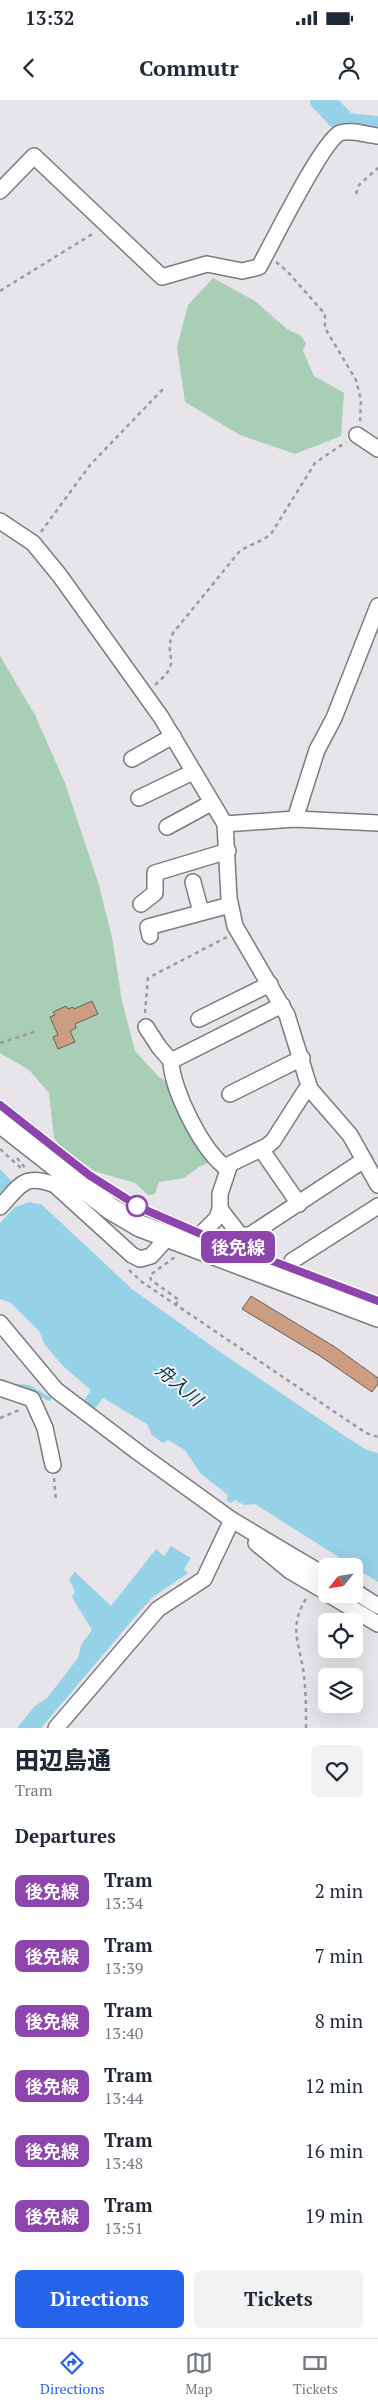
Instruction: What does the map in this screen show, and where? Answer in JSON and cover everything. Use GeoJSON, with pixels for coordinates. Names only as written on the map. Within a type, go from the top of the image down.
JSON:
{"type":"FeatureCollection","features":[{"type":"Feature","properties":{"kind":"highway"},"geometry":{"type":"LineString","coordinates":[[0,1122],[111,1209],[140,1226],[177,1244],[236,1261],[378,1316]]}},
{"type":"Feature","properties":{"kind":"street"},"geometry":{"type":"LineString","coordinates":[[0,191],[34,156],[162,277],[207,264],[242,271],[259,267],[314,167],[333,139],[346,132],[378,136]]}},
{"type":"Feature","properties":{"kind":"street"},"geometry":{"type":"LineString","coordinates":[[356,435],[378,449]]}},
{"type":"Feature","properties":{"kind":"street"},"geometry":{"type":"LineString","coordinates":[[0,521],[33,544],[60,576],[173,736],[225,824],[230,905],[238,932],[282,1005],[302,1058],[310,1089],[350,1135],[378,1185]]}},
{"type":"Feature","properties":{"kind":"street"},"geometry":{"type":"LineString","coordinates":[[295,819],[317,750],[334,718],[378,606]]}},
{"type":"Feature","properties":{"kind":"street"},"geometry":{"type":"LineString","coordinates":[[132,759],[173,736]]}},
{"type":"Feature","properties":{"kind":"street"},"geometry":{"type":"LineString","coordinates":[[139,798],[194,772]]}},
{"type":"Feature","properties":{"kind":"street"},"geometry":{"type":"LineString","coordinates":[[168,826],[211,803]]}},
{"type":"Feature","properties":{"kind":"street"},"geometry":{"type":"LineString","coordinates":[[225,824],[295,819],[378,823]]}},
{"type":"Feature","properties":{"kind":"street"},"geometry":{"type":"LineString","coordinates":[[142,904],[155,892],[155,873],[228,851]]}},
{"type":"Feature","properties":{"kind":"street"},"geometry":{"type":"LineString","coordinates":[[193,882],[201,912]]}},
{"type":"Feature","properties":{"kind":"street"},"geometry":{"type":"LineString","coordinates":[[150,936],[148,926],[230,905]]}},
{"type":"Feature","properties":{"kind":"street"},"geometry":{"type":"LineString","coordinates":[[199,1019],[270,984]]}},
{"type":"Feature","properties":{"kind":"street"},"geometry":{"type":"LineString","coordinates":[[172,1061],[282,1005]]}},
{"type":"Feature","properties":{"kind":"street"},"geometry":{"type":"LineString","coordinates":[[146,1026],[159,1048],[172,1061],[185,1108],[205,1144],[228,1169]]}},
{"type":"Feature","properties":{"kind":"street"},"geometry":{"type":"LineString","coordinates":[[230,1094],[302,1058]]}},
{"type":"Feature","properties":{"kind":"street"},"geometry":{"type":"LineString","coordinates":[[0,1207],[29,1180],[40,1179],[55,1185],[132,1255],[140,1259],[151,1256],[201,1234],[210,1227],[220,1209],[220,1194],[228,1169],[234,1161],[261,1149],[279,1134],[305,1091],[310,1089]]}},
{"type":"Feature","properties":{"kind":"street"},"geometry":{"type":"LineString","coordinates":[[261,1149],[299,1204]]}},
{"type":"Feature","properties":{"kind":"street"},"geometry":{"type":"LineString","coordinates":[[220,1209],[240,1235],[250,1235],[364,1160]]}},
{"type":"Feature","properties":{"kind":"street"},"geometry":{"type":"LineString","coordinates":[[284,1280],[292,1261],[378,1206]]}},
{"type":"Feature","properties":{"kind":"street"},"geometry":{"type":"LineString","coordinates":[[236,1261],[243,1236]]}},
{"type":"Feature","properties":{"kind":"street"},"geometry":{"type":"LineString","coordinates":[[0,1323],[56,1390],[232,1520],[290,1571],[318,1584]]}},
{"type":"Feature","properties":{"kind":"street"},"geometry":{"type":"LineString","coordinates":[[0,1388],[32,1399],[45,1428],[53,1465]]}},
{"type":"Feature","properties":{"kind":"street"},"geometry":{"type":"LineString","coordinates":[[56,1728],[158,1609],[204,1579],[232,1520]]}},
{"type":"Feature","properties":{"kind":"street"},"geometry":{"type":"LineString","coordinates":[[363,1597],[378,1606]]}},
{"type":"Feature","properties":{"kind":"street"},"geometry":{"type":"LineString","coordinates":[[347,1603],[378,1624]]}},
{"type":"Feature","properties":{"kind":"path"},"geometry":{"type":"LineString","coordinates":[[356,194],[359,185],[378,168]]}},
{"type":"Feature","properties":{"kind":"path"},"geometry":{"type":"LineString","coordinates":[[0,291],[106,225]]}},
{"type":"Feature","properties":{"kind":"path"},"geometry":{"type":"LineString","coordinates":[[145,694],[169,673],[172,662],[170,646],[173,634],[230,562],[247,546],[267,538],[271,534],[315,463],[356,435],[361,418],[361,400],[356,380],[325,328],[324,314],[287,271],[266,255]]}},
{"type":"Feature","properties":{"kind":"path"},"geometry":{"type":"LineString","coordinates":[[33,544],[90,465],[165,387]]}},
{"type":"Feature","properties":{"kind":"path"},"geometry":{"type":"LineString","coordinates":[[146,1026],[148,978],[238,932]]}},
{"type":"Feature","properties":{"kind":"path"},"geometry":{"type":"LineString","coordinates":[[0,1043],[37,1030]]}},
{"type":"Feature","properties":{"kind":"path"},"geometry":{"type":"LineString","coordinates":[[12,1153],[24,1165],[29,1180]]}},
{"type":"Feature","properties":{"kind":"path"},"geometry":{"type":"LineString","coordinates":[[175,1305],[178,1300],[151,1280],[150,1275],[177,1244]]}},
{"type":"Feature","properties":{"kind":"path"},"geometry":{"type":"LineString","coordinates":[[128,1269],[142,1282],[175,1305],[366,1433],[378,1437]]}},
{"type":"Feature","properties":{"kind":"path"},"geometry":{"type":"LineString","coordinates":[[306,1728],[303,1668],[296,1642],[295,1624],[302,1606],[318,1592]]}},
{"type":"Feature","properties":{"kind":"green space"},"geometry":{"type":"Polygon","coordinates":[[[213,278],[255,301],[287,329],[300,335],[306,343],[303,351],[314,376],[344,393],[341,436],[295,454],[240,435],[185,402],[177,347],[188,305],[213,278]]]}},
{"type":"Feature","properties":{"kind":"green space"},"geometry":{"type":"Polygon","coordinates":[[[0,656],[35,715],[65,783],[98,882],[112,937],[122,1001],[135,1051],[159,1077],[174,1086],[212,1161],[199,1167],[184,1178],[159,1182],[155,1194],[148,1195],[135,1183],[94,1171],[60,1146],[54,1138],[49,1093],[29,1070],[0,1053],[0,656]]]}},
{"type":"Feature","properties":{"kind":"water","name":"舟入川"},"geometry":{"type":"Polygon","coordinates":[[[0,1169],[32,1203],[41,1204],[132,1289],[223,1354],[346,1437],[367,1450],[378,1453],[378,1582],[363,1572],[363,1558],[340,1558],[255,1504],[244,1505],[235,1500],[231,1503],[226,1500],[228,1495],[200,1473],[185,1450],[168,1440],[163,1443],[152,1435],[147,1424],[103,1398],[93,1411],[83,1402],[91,1390],[63,1366],[45,1345],[39,1331],[11,1303],[0,1299],[0,1169]]]}},
{"type":"Feature","properties":{"kind":"water"},"geometry":{"type":"Polygon","coordinates":[[[171,1546],[191,1558],[184,1569],[188,1573],[153,1597],[41,1728],[17,1728],[35,1706],[47,1698],[78,1658],[81,1645],[92,1630],[72,1597],[75,1592],[69,1579],[75,1572],[111,1606],[156,1549],[164,1556],[171,1546]]]}},
{"type":"Feature","properties":{"kind":"pier"},"geometry":{"type":"Polygon","coordinates":[[[14,1179],[35,1200],[15,1207],[0,1223],[0,1193],[14,1179]]]}},
{"type":"Feature","properties":{"kind":"building"},"geometry":{"type":"Polygon","coordinates":[[[92,1001],[98,1014],[75,1024],[76,1028],[70,1031],[75,1042],[58,1049],[53,1037],[58,1035],[50,1017],[55,1015],[53,1012],[66,1006],[68,1009],[73,1007],[74,1009],[92,1001]]]}},
{"type":"Feature","properties":{"kind":"building"},"geometry":{"type":"Polygon","coordinates":[[[251,1296],[335,1347],[378,1378],[378,1384],[372,1392],[320,1356],[242,1309],[251,1296]]]}},
{"type":"Feature","properties":{"kind":"waterway"},"geometry":{"type":"LineString","coordinates":[[322,100],[346,125],[378,128]]}},
{"type":"Feature","properties":{"kind":"waterway"},"geometry":{"type":"LineString","coordinates":[[16,1386],[29,1387],[49,1399]]}},
{"type":"Feature","properties":{"kind":"tram line"},"geometry":{"type":"LineString","coordinates":[[0,1105],[89,1175],[141,1208],[201,1234],[378,1301]]}},
{"type":"Feature","properties":{"kind":"tram line","name":"後免線"},"geometry":{"type":"LineString","coordinates":[[0,1105],[89,1175],[119,1196],[141,1208],[201,1234],[378,1301]]}}]}
